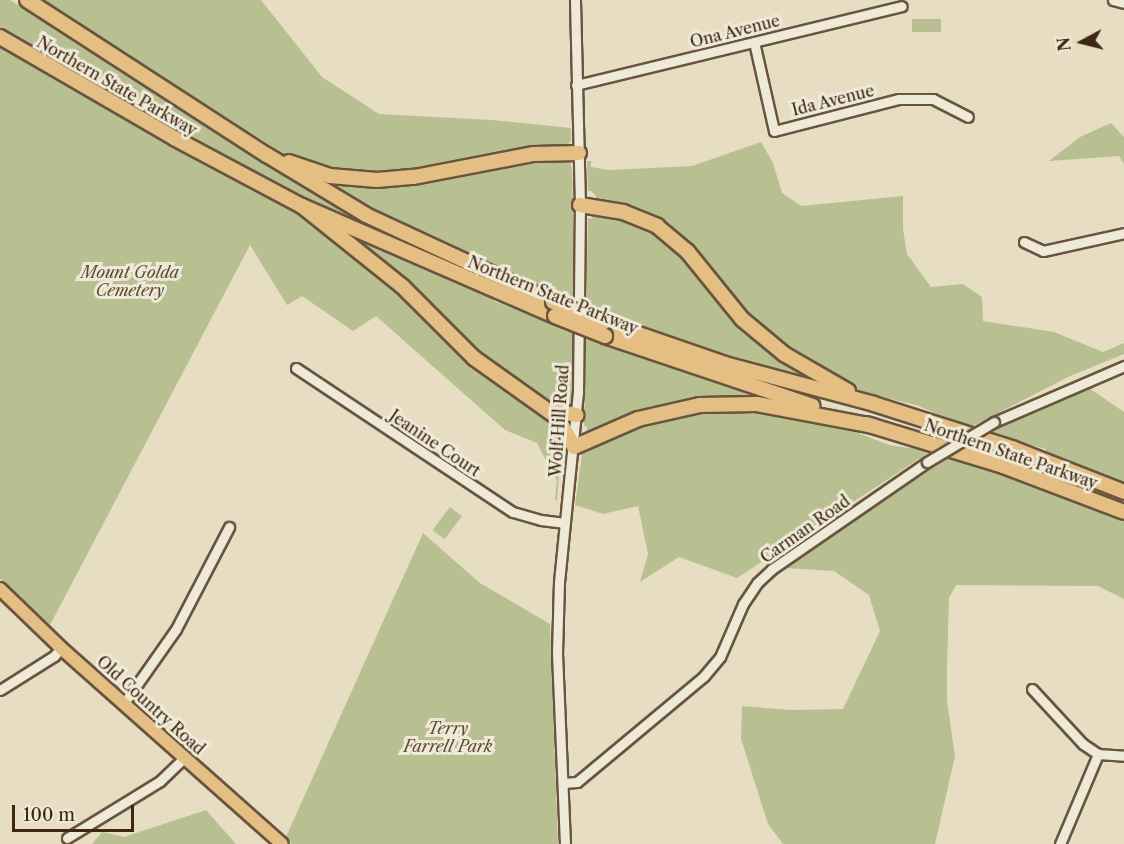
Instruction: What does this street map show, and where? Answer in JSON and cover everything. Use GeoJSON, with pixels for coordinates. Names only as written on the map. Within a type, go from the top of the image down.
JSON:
{"type":"FeatureCollection","features":[{"type":"Feature","properties":{"kind":"highway","name":"Northern State Parkway"},"geometry":{"type":"LineString","coordinates":[[27,0],[267,155],[366,215],[605,336],[873,426],[1003,466],[1124,512]]}},
{"type":"Feature","properties":{"kind":"highway","name":"Northern State Parkway"},"geometry":{"type":"LineString","coordinates":[[0,37],[174,138],[302,206],[554,309],[604,322],[725,364],[874,404],[1012,448],[1124,492]]}},
{"type":"Feature","properties":{"kind":"highway"},"geometry":{"type":"LineString","coordinates":[[267,155],[330,176],[377,180],[414,177],[534,154],[579,153]]}},
{"type":"Feature","properties":{"kind":"highway"},"geometry":{"type":"LineString","coordinates":[[580,205],[623,212],[657,226],[687,252],[742,319],[784,354],[874,404]]}},
{"type":"Feature","properties":{"kind":"highway"},"geometry":{"type":"LineString","coordinates":[[302,206],[402,286],[474,358],[545,407],[564,423],[574,447],[638,419],[700,405],[757,404],[873,426]]}},
{"type":"Feature","properties":{"kind":"highway"},"geometry":{"type":"LineString","coordinates":[[545,407],[576,416]]}},
{"type":"Feature","properties":{"kind":"main road","name":"Old Country Road"},"geometry":{"type":"LineString","coordinates":[[0,590],[61,648],[282,844]]}},
{"type":"Feature","properties":{"kind":"street","name":"Wolf Hill Road"},"geometry":{"type":"LineString","coordinates":[[566,844],[557,653],[565,523],[576,416],[580,205],[575,0]]}},
{"type":"Feature","properties":{"kind":"street"},"geometry":{"type":"LineString","coordinates":[[1113,0],[1124,3]]}},
{"type":"Feature","properties":{"kind":"street","name":"Ona Avenue"},"geometry":{"type":"LineString","coordinates":[[576,85],[902,6]]}},
{"type":"Feature","properties":{"kind":"street","name":"Ida Avenue"},"geometry":{"type":"LineString","coordinates":[[754,42],[774,130],[899,99],[933,99],[969,117]]}},
{"type":"Feature","properties":{"kind":"street"},"geometry":{"type":"LineString","coordinates":[[1024,242],[1043,251],[1124,233]]}},
{"type":"Feature","properties":{"kind":"street","name":"Carman Road"},"geometry":{"type":"LineString","coordinates":[[563,783],[578,782],[673,699],[704,676],[720,657],[743,604],[757,583],[772,569],[927,462],[994,422],[1124,366]]}},
{"type":"Feature","properties":{"kind":"street","name":"Jeanine Court"},"geometry":{"type":"LineString","coordinates":[[296,369],[513,512],[542,520],[565,523]]}},
{"type":"Feature","properties":{"kind":"street"},"geometry":{"type":"LineString","coordinates":[[124,703],[176,628],[229,527]]}},
{"type":"Feature","properties":{"kind":"street"},"geometry":{"type":"LineString","coordinates":[[0,690],[54,656],[61,648]]}},
{"type":"Feature","properties":{"kind":"street"},"geometry":{"type":"LineString","coordinates":[[1032,689],[1083,744],[1098,754],[1124,756]]}},
{"type":"Feature","properties":{"kind":"street"},"geometry":{"type":"LineString","coordinates":[[1060,844],[1098,754]]}},
{"type":"Feature","properties":{"kind":"street"},"geometry":{"type":"LineString","coordinates":[[67,838],[160,781],[185,757]]}},
{"type":"Feature","properties":{"kind":"green space"},"geometry":{"type":"Polygon","coordinates":[[[0,0],[10,0],[356,218],[448,263],[355,225],[246,170],[120,102],[0,32],[0,0]]]}},
{"type":"Feature","properties":{"kind":"green space"},"geometry":{"type":"Polygon","coordinates":[[[40,0],[261,0],[322,77],[379,114],[492,120],[571,128],[571,140],[567,146],[569,149],[384,177],[342,174],[284,154],[40,0]]]}},
{"type":"Feature","properties":{"kind":"green space"},"geometry":{"type":"Polygon","coordinates":[[[912,19],[941,19],[941,32],[912,32],[912,19]]]}},
{"type":"Feature","properties":{"kind":"green space","name":"Mount Golda Cemetery"},"geometry":{"type":"Polygon","coordinates":[[[0,45],[188,156],[313,221],[553,416],[562,430],[557,501],[555,499],[557,481],[537,443],[505,430],[376,316],[353,331],[302,296],[287,305],[250,245],[50,625],[0,579],[0,45]]]}},
{"type":"Feature","properties":{"kind":"green space"},"geometry":{"type":"Polygon","coordinates":[[[1111,123],[1124,137],[1124,164],[1119,156],[1049,161],[1080,137],[1111,123]]]}},
{"type":"Feature","properties":{"kind":"green space"},"geometry":{"type":"Polygon","coordinates":[[[761,142],[773,163],[782,193],[801,206],[903,196],[903,229],[907,254],[931,287],[963,284],[982,297],[983,321],[1054,332],[1103,352],[1124,343],[1124,354],[1070,376],[969,428],[919,406],[860,391],[776,343],[725,293],[682,237],[663,222],[637,209],[594,199],[596,196],[588,191],[587,161],[591,161],[591,167],[609,170],[692,166],[761,142]]]}},
{"type":"Feature","properties":{"kind":"green space"},"geometry":{"type":"Polygon","coordinates":[[[533,157],[568,158],[572,168],[575,303],[437,245],[377,215],[310,173],[340,181],[533,157]]]}},
{"type":"Feature","properties":{"kind":"green space"},"geometry":{"type":"Polygon","coordinates":[[[595,214],[613,214],[665,237],[738,320],[820,379],[819,382],[676,342],[674,338],[586,307],[588,218],[591,219],[595,214]]]}},
{"type":"Feature","properties":{"kind":"green space"},"geometry":{"type":"Polygon","coordinates":[[[351,236],[493,297],[494,301],[577,334],[571,407],[568,411],[533,395],[482,361],[350,239],[351,236]]]}},
{"type":"Feature","properties":{"kind":"green space"},"geometry":{"type":"Polygon","coordinates":[[[586,337],[765,398],[764,401],[727,399],[589,435],[586,433],[587,426],[584,426],[586,337]]]}},
{"type":"Feature","properties":{"kind":"green space"},"geometry":{"type":"Polygon","coordinates":[[[1086,386],[1124,412],[1124,488],[1045,455],[1046,449],[988,435],[1000,426],[1086,386]]]}},
{"type":"Feature","properties":{"kind":"green space"},"geometry":{"type":"Polygon","coordinates":[[[756,408],[840,426],[889,445],[931,451],[737,578],[679,557],[640,582],[648,554],[638,506],[603,514],[575,505],[582,454],[587,447],[673,413],[756,408]]]}},
{"type":"Feature","properties":{"kind":"green space"},"geometry":{"type":"Polygon","coordinates":[[[953,455],[1124,520],[1124,599],[1098,586],[956,585],[949,598],[947,666],[947,701],[955,756],[935,844],[783,844],[768,824],[741,739],[742,706],[791,710],[843,709],[880,631],[869,595],[834,571],[785,568],[807,550],[953,455]]]}},
{"type":"Feature","properties":{"kind":"green space"},"geometry":{"type":"Polygon","coordinates":[[[450,507],[462,516],[445,539],[433,530],[450,507]]]}},
{"type":"Feature","properties":{"kind":"green space","name":"Terry Farrell Park"},"geometry":{"type":"Polygon","coordinates":[[[423,533],[480,583],[550,624],[558,844],[292,844],[285,839],[423,533]]]}},
{"type":"Feature","properties":{"kind":"green space"},"geometry":{"type":"Polygon","coordinates":[[[206,810],[236,844],[92,844],[102,832],[124,837],[206,810]]]}}]}
